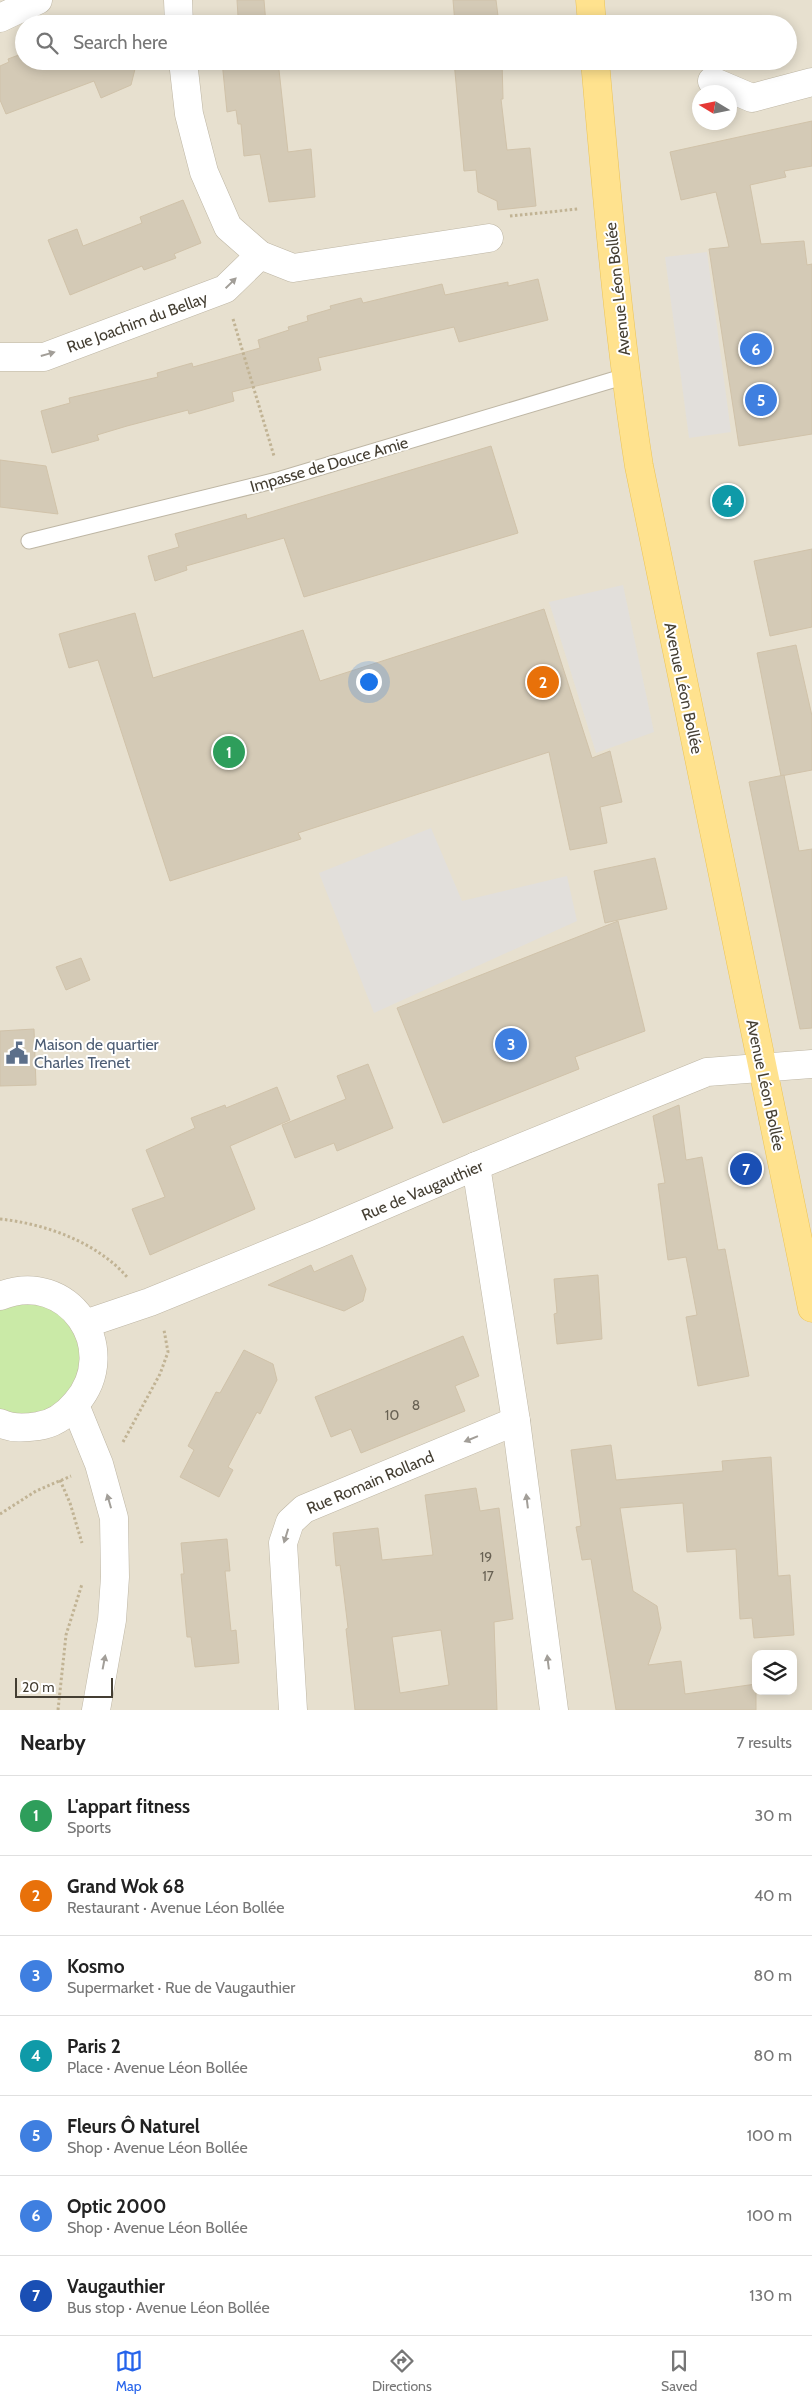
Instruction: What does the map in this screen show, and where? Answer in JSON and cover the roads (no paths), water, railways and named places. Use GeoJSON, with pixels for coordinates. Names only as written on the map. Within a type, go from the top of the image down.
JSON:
{"type":"FeatureCollection","features":[{"type":"Feature","properties":{"kind":"main road"},"geometry":{"type":"LineString","coordinates":[[590,0],[591,15]]}},
{"type":"Feature","properties":{"kind":"main road","name":"Avenue Léon Bollée"},"geometry":{"type":"LineString","coordinates":[[597,70],[607,206],[626,376],[639,466],[812,1308]]}},
{"type":"Feature","properties":{"kind":"street"},"geometry":{"type":"LineString","coordinates":[[0,18],[38,0]]}},
{"type":"Feature","properties":{"kind":"street"},"geometry":{"type":"LineString","coordinates":[[178,0],[178,15]]}},
{"type":"Feature","properties":{"kind":"street"},"geometry":{"type":"LineString","coordinates":[[184,70],[189,114],[204,172],[228,228],[260,255],[294,268],[490,238]]}},
{"type":"Feature","properties":{"kind":"street"},"geometry":{"type":"LineString","coordinates":[[712,81],[752,98],[812,82]]}},
{"type":"Feature","properties":{"kind":"street","name":"Rue Joachim du Bellay"},"geometry":{"type":"LineString","coordinates":[[0,357],[44,357],[225,289],[260,255]]}},
{"type":"Feature","properties":{"kind":"street","name":"Rue de Vaugauthier"},"geometry":{"type":"LineString","coordinates":[[85,1324],[150,1302],[707,1072],[812,1064]]}},
{"type":"Feature","properties":{"kind":"street"},"geometry":{"type":"LineString","coordinates":[[476,1166],[516,1421],[554,1710]]}},
{"type":"Feature","properties":{"kind":"street"},"geometry":{"type":"LineString","coordinates":[[0,1296],[15,1289],[35,1290],[56,1296],[71,1306],[85,1324],[95,1354],[94,1369],[86,1391],[65,1416],[45,1425],[2,1428]]}},
{"type":"Feature","properties":{"kind":"street"},"geometry":{"type":"LineString","coordinates":[[75,1405],[98,1464],[114,1518],[116,1576],[112,1620],[96,1710]]}},
{"type":"Feature","properties":{"kind":"street","name":"Rue Romain Rolland"},"geometry":{"type":"LineString","coordinates":[[293,1710],[283,1543],[290,1522],[304,1508],[516,1421]]}},
{"type":"Feature","properties":{"kind":"lane","name":"Impasse de Douce Amie"},"geometry":{"type":"LineString","coordinates":[[28,541],[281,479],[626,376]]}},
{"type":"Feature","properties":{"kind":"place","name":"Optic 2000"},"geometry":{"type":"Point","coordinates":[756,349]}},
{"type":"Feature","properties":{"kind":"place","name":"Fleurs Ô Naturel"},"geometry":{"type":"Point","coordinates":[761,400]}},
{"type":"Feature","properties":{"kind":"place","name":"Paris 2"},"geometry":{"type":"Point","coordinates":[728,501]}},
{"type":"Feature","properties":{"kind":"place","name":"Grand Wok 68"},"geometry":{"type":"Point","coordinates":[543,682]}},
{"type":"Feature","properties":{"kind":"place","name":"L'appart fitness"},"geometry":{"type":"Point","coordinates":[229,752]}},
{"type":"Feature","properties":{"kind":"place","name":"Kosmo"},"geometry":{"type":"Point","coordinates":[511,1044]}},
{"type":"Feature","properties":{"kind":"place","name":"Maison de quartier Charles Trenet"},"geometry":{"type":"Point","coordinates":[17,1053]}},
{"type":"Feature","properties":{"kind":"place","name":"Vaugauthier"},"geometry":{"type":"Point","coordinates":[746,1169]}}]}
